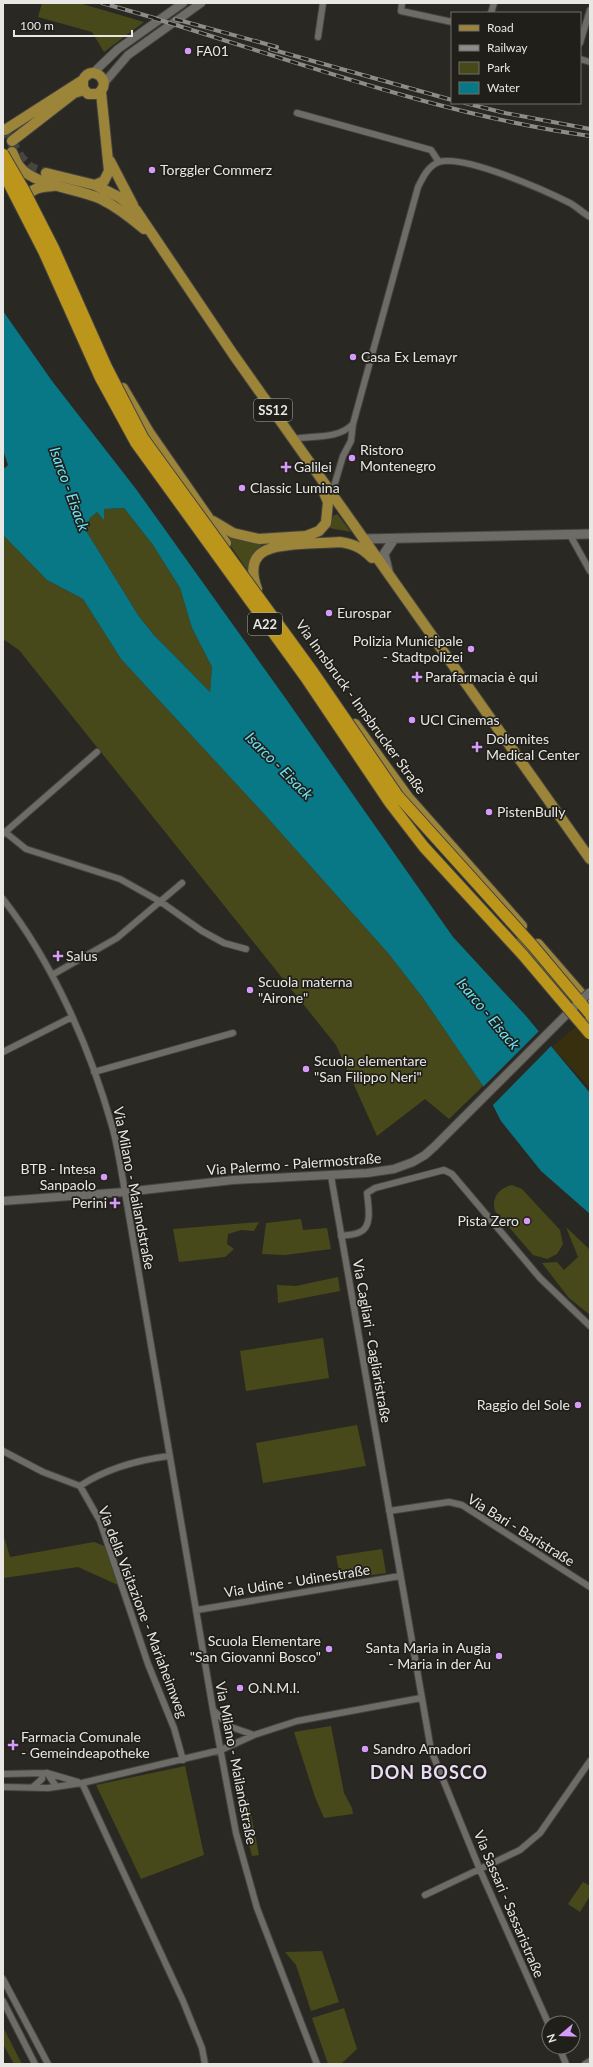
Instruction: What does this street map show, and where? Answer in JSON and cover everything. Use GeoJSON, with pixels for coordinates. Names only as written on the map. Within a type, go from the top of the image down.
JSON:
{"type":"FeatureCollection","features":[{"type":"Feature","properties":{"kind":"highway","name":"A22"},"geometry":{"type":"LineString","coordinates":[[8,153],[24,190],[54,249],[106,366],[143,438],[313,672],[398,796],[533,946],[586,1015]]}},
{"type":"Feature","properties":{"kind":"highway","name":"A22"},"geometry":{"type":"LineString","coordinates":[[3,172],[44,252],[100,377],[136,444],[306,678],[390,803],[424,847],[528,960],[590,1034]]}},
{"type":"Feature","properties":{"kind":"main road"},"geometry":{"type":"LineString","coordinates":[[3,164],[12,141],[74,93],[83,85],[87,74],[92,72],[100,75],[105,143],[109,159],[136,210]]}},
{"type":"Feature","properties":{"kind":"main road"},"geometry":{"type":"LineString","coordinates":[[83,85],[91,95],[102,87]]}},
{"type":"Feature","properties":{"kind":"main road"},"geometry":{"type":"LineString","coordinates":[[12,141],[4,130],[83,85]]}},
{"type":"Feature","properties":{"kind":"main road"},"geometry":{"type":"LineString","coordinates":[[8,153],[27,174],[58,186],[100,198],[123,211],[151,235]]}},
{"type":"Feature","properties":{"kind":"main road"},"geometry":{"type":"LineString","coordinates":[[95,185],[104,181],[107,176],[109,171],[109,159]]}},
{"type":"Feature","properties":{"kind":"main road","name":"SS12"},"geometry":{"type":"LineString","coordinates":[[46,173],[95,185],[119,197],[136,210],[151,235],[293,439],[590,860]]}},
{"type":"Feature","properties":{"kind":"main road"},"geometry":{"type":"LineString","coordinates":[[3,180],[25,217],[59,282],[87,313]]}},
{"type":"Feature","properties":{"kind":"main road"},"geometry":{"type":"LineString","coordinates":[[25,217],[24,202],[28,193],[43,186],[58,186]]}},
{"type":"Feature","properties":{"kind":"main road","name":"Via Innsbruck - Innsbrucker Straße"},"geometry":{"type":"LineString","coordinates":[[40,213],[125,393],[149,432],[257,589],[408,797],[590,1004]]}},
{"type":"Feature","properties":{"kind":"main road"},"geometry":{"type":"LineString","coordinates":[[208,518],[233,533],[259,539],[301,537],[319,531],[326,523],[328,502],[312,466]]}},
{"type":"Feature","properties":{"kind":"main road"},"geometry":{"type":"LineString","coordinates":[[363,539],[590,534]]}},
{"type":"Feature","properties":{"kind":"main road"},"geometry":{"type":"LineString","coordinates":[[389,574],[384,554],[394,539]]}},
{"type":"Feature","properties":{"kind":"main road"},"geometry":{"type":"LineString","coordinates":[[257,589],[253,578],[253,568],[265,550],[278,546],[326,543],[351,544],[366,552],[389,574]]}},
{"type":"Feature","properties":{"kind":"main road"},"geometry":{"type":"LineString","coordinates":[[516,919],[522,939],[541,968],[573,1006],[586,1015],[590,1025]]}},
{"type":"Feature","properties":{"kind":"street"},"geometry":{"type":"LineString","coordinates":[[92,72],[118,49],[183,3]]}},
{"type":"Feature","properties":{"kind":"street"},"geometry":{"type":"LineString","coordinates":[[102,87],[128,55],[200,3]]}},
{"type":"Feature","properties":{"kind":"street"},"geometry":{"type":"LineString","coordinates":[[318,37],[323,3]]}},
{"type":"Feature","properties":{"kind":"street"},"geometry":{"type":"LineString","coordinates":[[402,3],[401,11],[451,22]]}},
{"type":"Feature","properties":{"kind":"street"},"geometry":{"type":"LineString","coordinates":[[581,40],[590,10]]}},
{"type":"Feature","properties":{"kind":"street"},"geometry":{"type":"LineString","coordinates":[[297,113],[431,150],[439,162]]}},
{"type":"Feature","properties":{"kind":"street"},"geometry":{"type":"LineString","coordinates":[[332,493],[342,456],[351,441],[353,424],[418,187],[426,171],[439,162],[451,161],[464,163],[510,176],[571,204],[590,217]]}},
{"type":"Feature","properties":{"kind":"street"},"geometry":{"type":"LineString","coordinates":[[293,439],[331,436],[346,431],[353,424]]}},
{"type":"Feature","properties":{"kind":"street"},"geometry":{"type":"LineString","coordinates":[[570,535],[590,570]]}},
{"type":"Feature","properties":{"kind":"street"},"geometry":{"type":"LineString","coordinates":[[97,752],[4,833],[26,849],[120,879],[161,902],[208,934],[224,943],[246,950]]}},
{"type":"Feature","properties":{"kind":"street"},"geometry":{"type":"LineString","coordinates":[[52,975],[116,938],[182,883]]}},
{"type":"Feature","properties":{"kind":"street","name":"Via Milano - Mailandstraße"},"geometry":{"type":"LineString","coordinates":[[3,899],[34,944],[52,975],[72,1017],[94,1072],[112,1127],[125,1192],[213,1710],[236,1833],[257,1908],[317,2064]]}},
{"type":"Feature","properties":{"kind":"street","name":"Via Palermo - Palermostraße"},"geometry":{"type":"LineString","coordinates":[[3,1201],[125,1192],[233,1180],[331,1176],[394,1168],[413,1162],[425,1155],[447,1134],[573,1006],[590,992]]}},
{"type":"Feature","properties":{"kind":"street"},"geometry":{"type":"LineString","coordinates":[[3,1052],[72,1017]]}},
{"type":"Feature","properties":{"kind":"street"},"geometry":{"type":"LineString","coordinates":[[94,1072],[233,1033]]}},
{"type":"Feature","properties":{"kind":"street"},"geometry":{"type":"LineString","coordinates":[[341,1236],[361,1232],[366,1227],[368,1218],[367,1193],[375,1188],[444,1170],[452,1174],[540,1278],[590,1326]]}},
{"type":"Feature","properties":{"kind":"street","name":"Via Cagliari - Cagliaristraße"},"geometry":{"type":"LineString","coordinates":[[331,1176],[421,1698]]}},
{"type":"Feature","properties":{"kind":"street"},"geometry":{"type":"LineString","coordinates":[[3,1451],[43,1472],[80,1486],[94,1477],[132,1462],[170,1456]]}},
{"type":"Feature","properties":{"kind":"street","name":"Via della Visitazione - Mariaheimweg"},"geometry":{"type":"LineString","coordinates":[[80,1486],[100,1521],[148,1664],[174,1728],[183,1760]]}},
{"type":"Feature","properties":{"kind":"street","name":"Via Bari - Baristraße"},"geometry":{"type":"LineString","coordinates":[[389,1511],[449,1502],[462,1505],[590,1587]]}},
{"type":"Feature","properties":{"kind":"street","name":"Via Udine - Udinestraße"},"geometry":{"type":"LineString","coordinates":[[197,1610],[400,1576]]}},
{"type":"Feature","properties":{"kind":"street"},"geometry":{"type":"LineString","coordinates":[[3,1787],[56,1786],[82,1783],[221,1750],[254,1735],[297,1721],[421,1698]]}},
{"type":"Feature","properties":{"kind":"street","name":"Via Sassari - Sassaristraße"},"geometry":{"type":"LineString","coordinates":[[421,1698],[432,1750],[448,1792],[480,1870],[545,2015]]}},
{"type":"Feature","properties":{"kind":"street"},"geometry":{"type":"LineString","coordinates":[[213,1710],[231,1727],[254,1735]]}},
{"type":"Feature","properties":{"kind":"street"},"geometry":{"type":"LineString","coordinates":[[425,1895],[520,1850],[540,1833],[590,1761]]}},
{"type":"Feature","properties":{"kind":"street"},"geometry":{"type":"LineString","coordinates":[[3,1774],[44,1773],[82,1783]]}},
{"type":"Feature","properties":{"kind":"street"},"geometry":{"type":"LineString","coordinates":[[44,1773],[56,1786]]}},
{"type":"Feature","properties":{"kind":"street"},"geometry":{"type":"LineString","coordinates":[[33,1787],[42,1779],[44,1773]]}},
{"type":"Feature","properties":{"kind":"street"},"geometry":{"type":"LineString","coordinates":[[82,1783],[183,2001],[202,2048],[205,2064]]}},
{"type":"Feature","properties":{"kind":"street"},"geometry":{"type":"LineString","coordinates":[[3,1979],[48,2064]]}},
{"type":"Feature","properties":{"kind":"street"},"geometry":{"type":"LineString","coordinates":[[3,2001],[35,2064]]}},
{"type":"Feature","properties":{"kind":"street"},"geometry":{"type":"LineString","coordinates":[[585,2064],[590,2061]]}},
{"type":"Feature","properties":{"kind":"green space"},"geometry":{"type":"Polygon","coordinates":[[[42,3],[79,3],[144,22],[104,52],[92,32],[38,17],[42,3]]]}},
{"type":"Feature","properties":{"kind":"green space"},"geometry":{"type":"Polygon","coordinates":[[[124,508],[153,545],[180,588],[192,628],[212,667],[210,692],[153,634],[138,615],[85,529],[90,518],[97,512],[104,519],[104,509],[124,508]]]}},
{"type":"Feature","properties":{"kind":"green space"},"geometry":{"type":"Polygon","coordinates":[[[337,514],[351,532],[329,528],[333,516],[337,514]]]}},
{"type":"Feature","properties":{"kind":"green space"},"geometry":{"type":"Polygon","coordinates":[[[219,529],[266,542],[253,554],[248,571],[219,529]]]}},
{"type":"Feature","properties":{"kind":"green space"},"geometry":{"type":"Polygon","coordinates":[[[3,535],[47,580],[83,599],[121,659],[265,815],[388,953],[423,998],[483,1086],[449,1119],[425,1099],[377,1136],[336,1045],[19,650],[3,639],[3,535]]]}},
{"type":"Feature","properties":{"kind":"green space","name":"Pista Zero"},"geometry":{"type":"Polygon","coordinates":[[[512,1185],[522,1189],[560,1230],[563,1244],[557,1254],[547,1259],[533,1255],[495,1211],[494,1202],[497,1194],[503,1188],[512,1185]]]}},
{"type":"Feature","properties":{"kind":"green space"},"geometry":{"type":"Polygon","coordinates":[[[301,1219],[303,1230],[327,1228],[331,1249],[285,1255],[262,1254],[266,1223],[301,1219]]]}},
{"type":"Feature","properties":{"kind":"green space"},"geometry":{"type":"Polygon","coordinates":[[[259,1222],[254,1231],[241,1230],[228,1234],[227,1244],[234,1249],[225,1257],[179,1262],[173,1229],[259,1222]]]}},
{"type":"Feature","properties":{"kind":"green space"},"geometry":{"type":"Polygon","coordinates":[[[566,1227],[590,1250],[590,1315],[569,1298],[542,1263],[557,1262],[564,1270],[578,1257],[566,1227]]]}},
{"type":"Feature","properties":{"kind":"green space"},"geometry":{"type":"Polygon","coordinates":[[[338,1277],[340,1291],[278,1303],[277,1285],[296,1286],[338,1277]]]}},
{"type":"Feature","properties":{"kind":"green space"},"geometry":{"type":"Polygon","coordinates":[[[323,1338],[329,1378],[246,1391],[240,1351],[323,1338]]]}},
{"type":"Feature","properties":{"kind":"green space"},"geometry":{"type":"Polygon","coordinates":[[[357,1425],[366,1466],[263,1483],[256,1443],[357,1425]]]}},
{"type":"Feature","properties":{"kind":"green space"},"geometry":{"type":"Polygon","coordinates":[[[3,1533],[10,1557],[94,1542],[107,1547],[118,1585],[78,1567],[4,1578],[3,1591],[3,1533]]]}},
{"type":"Feature","properties":{"kind":"green space"},"geometry":{"type":"Polygon","coordinates":[[[382,1549],[386,1573],[341,1580],[336,1556],[382,1549]]]}},
{"type":"Feature","properties":{"kind":"green space"},"geometry":{"type":"Polygon","coordinates":[[[331,1726],[344,1793],[352,1808],[353,1814],[324,1818],[315,1797],[294,1732],[331,1726]]]}},
{"type":"Feature","properties":{"kind":"green space"},"geometry":{"type":"Polygon","coordinates":[[[185,1766],[204,1855],[141,1879],[96,1785],[185,1766]]]}},
{"type":"Feature","properties":{"kind":"green space"},"geometry":{"type":"Polygon","coordinates":[[[248,1799],[259,1855],[252,1856],[238,1801],[248,1799]]]}},
{"type":"Feature","properties":{"kind":"green space"},"geometry":{"type":"Polygon","coordinates":[[[583,1882],[590,1886],[590,1896],[580,1912],[568,1904],[583,1882]]]}},
{"type":"Feature","properties":{"kind":"green space"},"geometry":{"type":"Polygon","coordinates":[[[322,1951],[339,2002],[311,2011],[296,1965],[285,1952],[322,1951]]]}},
{"type":"Feature","properties":{"kind":"green space"},"geometry":{"type":"Polygon","coordinates":[[[344,2008],[357,2049],[341,2064],[328,2064],[312,2018],[344,2008]]]}},
{"type":"Feature","properties":{"kind":"green space"},"geometry":{"type":"Polygon","coordinates":[[[3,2029],[22,2064],[14,2064],[3,2044],[3,2029]]]}},
{"type":"Feature","properties":{"kind":"sand"},"geometry":{"type":"Polygon","coordinates":[[[578,1025],[590,1040],[590,1088],[552,1047],[578,1025]]]}},
{"type":"Feature","properties":{"kind":"water","name":"Isarco - Eisack"},"geometry":{"type":"Polygon","coordinates":[[[3,311],[52,381],[136,489],[453,937],[526,1016],[590,1093],[590,1214],[541,1171],[501,1121],[483,1086],[423,998],[388,953],[265,815],[121,659],[83,599],[47,580],[3,535],[3,467],[5,468],[8,465],[3,450],[3,311]],[[124,508],[104,509],[104,520],[97,512],[90,518],[85,529],[138,615],[153,634],[210,692],[212,667],[192,628],[180,588],[153,545],[124,508]]]}},
{"type":"Feature","properties":{"kind":"pier"},"geometry":{"type":"Polygon","coordinates":[[[540,1030],[552,1045],[491,1107],[482,1088],[540,1030]]]}},
{"type":"Feature","properties":{"kind":"tunnel"},"geometry":{"type":"LineString","coordinates":[[3,128],[21,158],[31,168],[46,173]]}},
{"type":"Feature","properties":{"kind":"railway"},"geometry":{"type":"LineString","coordinates":[[102,3],[158,19]]}},
{"type":"Feature","properties":{"kind":"railway"},"geometry":{"type":"LineString","coordinates":[[153,18],[370,86],[424,101],[534,127],[590,136]]}},
{"type":"Feature","properties":{"kind":"railway"},"geometry":{"type":"LineString","coordinates":[[175,19],[277,47]]}},
{"type":"Feature","properties":{"kind":"railway"},"geometry":{"type":"LineString","coordinates":[[270,49],[451,100]]}},
{"type":"Feature","properties":{"kind":"railway"},"geometry":{"type":"LineString","coordinates":[[469,104],[505,113],[590,129]]}},
{"type":"Feature","properties":{"kind":"place","name":"FA01"},"geometry":{"type":"Point","coordinates":[188,51]}},
{"type":"Feature","properties":{"kind":"place","name":"Torggler Commerz"},"geometry":{"type":"Point","coordinates":[152,170]}},
{"type":"Feature","properties":{"kind":"place","name":"Casa Ex Lemayr"},"geometry":{"type":"Point","coordinates":[353,357]}},
{"type":"Feature","properties":{"kind":"place","name":"Ristoro Montenegro"},"geometry":{"type":"Point","coordinates":[352,458]}},
{"type":"Feature","properties":{"kind":"place","name":"Galilei"},"geometry":{"type":"Point","coordinates":[286,467]}},
{"type":"Feature","properties":{"kind":"place","name":"Classic Lumina"},"geometry":{"type":"Point","coordinates":[242,488]}},
{"type":"Feature","properties":{"kind":"place","name":"Eurospar"},"geometry":{"type":"Point","coordinates":[329,613]}},
{"type":"Feature","properties":{"kind":"place","name":"Polizia Municipale - Stadtpolizei"},"geometry":{"type":"Point","coordinates":[471,649]}},
{"type":"Feature","properties":{"kind":"place","name":"Parafarmacia è qui"},"geometry":{"type":"Point","coordinates":[417,677]}},
{"type":"Feature","properties":{"kind":"place","name":"UCI Cinemas"},"geometry":{"type":"Point","coordinates":[412,720]}},
{"type":"Feature","properties":{"kind":"place","name":"Dolomites Medical Center"},"geometry":{"type":"Point","coordinates":[477,747]}},
{"type":"Feature","properties":{"kind":"place","name":"PistenBully"},"geometry":{"type":"Point","coordinates":[489,812]}},
{"type":"Feature","properties":{"kind":"place","name":"Salus"},"geometry":{"type":"Point","coordinates":[58,956]}},
{"type":"Feature","properties":{"kind":"place","name":"Scuola materna \"Airone\""},"geometry":{"type":"Point","coordinates":[250,990]}},
{"type":"Feature","properties":{"kind":"place","name":"Scuola elementare \"San Filippo Neri\""},"geometry":{"type":"Point","coordinates":[306,1069]}},
{"type":"Feature","properties":{"kind":"place","name":"BTB - Intesa Sanpaolo"},"geometry":{"type":"Point","coordinates":[104,1177]}},
{"type":"Feature","properties":{"kind":"place","name":"Perini"},"geometry":{"type":"Point","coordinates":[115,1203]}},
{"type":"Feature","properties":{"kind":"place","name":"Pista Zero"},"geometry":{"type":"Point","coordinates":[527,1221]}},
{"type":"Feature","properties":{"kind":"place","name":"Raggio del Sole"},"geometry":{"type":"Point","coordinates":[578,1405]}},
{"type":"Feature","properties":{"kind":"place","name":"Scuola Elementare \"San Giovanni Bosco\""},"geometry":{"type":"Point","coordinates":[329,1649]}},
{"type":"Feature","properties":{"kind":"place","name":"Santa Maria in Augia - Maria in der Au"},"geometry":{"type":"Point","coordinates":[499,1656]}},
{"type":"Feature","properties":{"kind":"place","name":"O.N.M.I."},"geometry":{"type":"Point","coordinates":[240,1688]}},
{"type":"Feature","properties":{"kind":"place","name":"Farmacia Comunale - Gemeindeapotheke"},"geometry":{"type":"Point","coordinates":[13,1745]}},
{"type":"Feature","properties":{"kind":"place","name":"Sandro Amadori"},"geometry":{"type":"Point","coordinates":[365,1749]}},
{"type":"Feature","properties":{"kind":"district","name":"DON BOSCO"},"geometry":{"type":"Point","coordinates":[429,1773]}}]}
